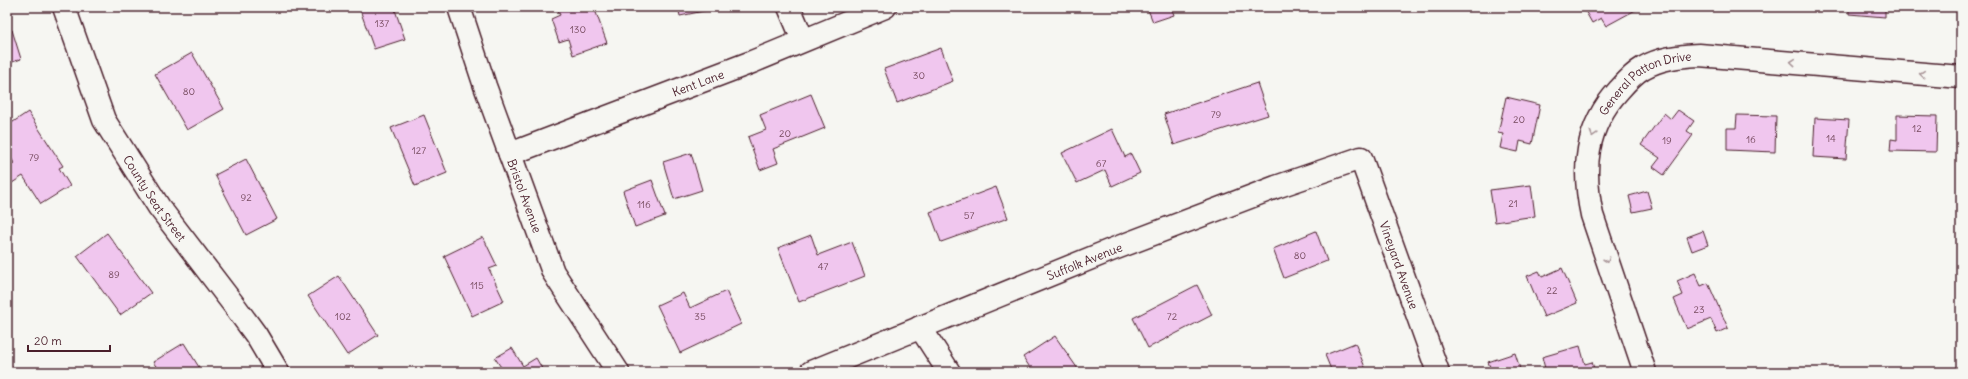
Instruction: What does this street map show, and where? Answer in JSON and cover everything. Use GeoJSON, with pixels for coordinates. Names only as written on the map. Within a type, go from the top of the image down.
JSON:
{"type":"FeatureCollection","features":[{"type":"Feature","properties":{"kind":"street","name":"County Seat Street"},"geometry":{"type":"LineString","coordinates":[[64,7],[104,120],[159,207],[238,311],[278,372]]}},
{"type":"Feature","properties":{"kind":"street","name":"Bristol Avenue"},"geometry":{"type":"LineString","coordinates":[[459,7],[553,272],[618,372]]}},
{"type":"Feature","properties":{"kind":"street"},"geometry":{"type":"LineString","coordinates":[[789,7],[803,40]]}},
{"type":"Feature","properties":{"kind":"street","name":"Kent Lane"},"geometry":{"type":"LineString","coordinates":[[510,154],[752,62],[885,7]]}},
{"type":"Feature","properties":{"kind":"street","name":"General Patton Drive"},"geometry":{"type":"LineString","coordinates":[[1645,372],[1592,215],[1586,192],[1586,172],[1592,133],[1600,115],[1627,81],[1643,68],[1661,61],[1699,55],[1961,77]]}},
{"type":"Feature","properties":{"kind":"street","name":"Suffolk Avenue"},"geometry":{"type":"LineString","coordinates":[[811,372],[1111,250],[1262,192],[1361,158]]}},
{"type":"Feature","properties":{"kind":"street","name":"Vineyard Avenue"},"geometry":{"type":"LineString","coordinates":[[1361,158],[1438,372]]}},
{"type":"Feature","properties":{"kind":"street"},"geometry":{"type":"LineString","coordinates":[[920,327],[949,372]]}},
{"type":"Feature","properties":{"kind":"building"},"geometry":{"type":"Polygon","coordinates":[[[359,7],[394,7],[405,39],[374,49],[359,7]]]}},
{"type":"Feature","properties":{"kind":"building"},"geometry":{"type":"Polygon","coordinates":[[[557,7],[594,7],[607,43],[573,55],[568,39],[559,42],[551,19],[560,15],[557,7]]]}},
{"type":"Feature","properties":{"kind":"building"},"geometry":{"type":"Polygon","coordinates":[[[678,7],[713,7],[713,9],[680,16],[678,7]]]}},
{"type":"Feature","properties":{"kind":"building"},"geometry":{"type":"Polygon","coordinates":[[[1147,7],[1171,7],[1174,15],[1153,22],[1147,7]]]}},
{"type":"Feature","properties":{"kind":"building"},"geometry":{"type":"Polygon","coordinates":[[[1583,7],[1641,7],[1606,26],[1601,18],[1592,23],[1583,7]]]}},
{"type":"Feature","properties":{"kind":"building"},"geometry":{"type":"Polygon","coordinates":[[[1674,7],[1695,7],[1695,10],[1674,9],[1674,7]]]}},
{"type":"Feature","properties":{"kind":"building"},"geometry":{"type":"Polygon","coordinates":[[[1767,7],[1804,7],[1804,9],[1767,7]]]}},
{"type":"Feature","properties":{"kind":"building"},"geometry":{"type":"Polygon","coordinates":[[[1849,7],[1885,7],[1885,17],[1849,14],[1849,7]]]}},
{"type":"Feature","properties":{"kind":"building"},"geometry":{"type":"Polygon","coordinates":[[[7,30],[12,30],[21,59],[7,64],[7,30]]]}},
{"type":"Feature","properties":{"kind":"building"},"geometry":{"type":"Polygon","coordinates":[[[941,48],[953,81],[897,103],[884,69],[941,48]]]}},
{"type":"Feature","properties":{"kind":"building"},"geometry":{"type":"Polygon","coordinates":[[[192,53],[224,109],[187,130],[155,74],[192,53]]]}},
{"type":"Feature","properties":{"kind":"building"},"geometry":{"type":"Polygon","coordinates":[[[1257,83],[1268,115],[1174,145],[1164,114],[1257,83]]]}},
{"type":"Feature","properties":{"kind":"building"},"geometry":{"type":"Polygon","coordinates":[[[811,94],[825,128],[773,149],[778,163],[760,170],[748,137],[766,130],[760,115],[811,94]]]}},
{"type":"Feature","properties":{"kind":"building"},"geometry":{"type":"Polygon","coordinates":[[[1506,97],[1540,105],[1532,144],[1520,141],[1518,152],[1500,148],[1503,134],[1498,133],[1506,97]]]}},
{"type":"Feature","properties":{"kind":"building"},"geometry":{"type":"Polygon","coordinates":[[[1678,110],[1694,121],[1687,131],[1693,135],[1664,175],[1653,167],[1660,158],[1641,145],[1664,113],[1671,119],[1678,110]]]}},
{"type":"Feature","properties":{"kind":"building"},"geometry":{"type":"Polygon","coordinates":[[[28,112],[63,166],[59,168],[70,186],[41,204],[23,176],[12,183],[7,175],[7,167],[14,163],[7,151],[7,126],[28,112]]]}},
{"type":"Feature","properties":{"kind":"building"},"geometry":{"type":"Polygon","coordinates":[[[424,115],[447,173],[415,186],[391,128],[424,115]]]}},
{"type":"Feature","properties":{"kind":"building"},"geometry":{"type":"Polygon","coordinates":[[[1737,115],[1776,116],[1775,152],[1727,150],[1727,128],[1736,128],[1737,115]]]}},
{"type":"Feature","properties":{"kind":"building"},"geometry":{"type":"Polygon","coordinates":[[[1897,115],[1937,116],[1936,152],[1890,151],[1891,139],[1897,140],[1897,115]]]}},
{"type":"Feature","properties":{"kind":"building"},"geometry":{"type":"Polygon","coordinates":[[[1815,118],[1849,120],[1846,159],[1813,157],[1815,118]]]}},
{"type":"Feature","properties":{"kind":"building"},"geometry":{"type":"Polygon","coordinates":[[[1112,129],[1125,157],[1131,154],[1140,173],[1112,186],[1105,170],[1077,183],[1062,153],[1112,129]]]}},
{"type":"Feature","properties":{"kind":"building"},"geometry":{"type":"Polygon","coordinates":[[[691,153],[702,190],[674,199],[663,162],[691,153]]]}},
{"type":"Feature","properties":{"kind":"building"},"geometry":{"type":"Polygon","coordinates":[[[246,159],[277,219],[246,235],[215,175],[246,159]]]}},
{"type":"Feature","properties":{"kind":"building"},"geometry":{"type":"Polygon","coordinates":[[[652,180],[665,216],[635,227],[623,191],[652,180]]]}},
{"type":"Feature","properties":{"kind":"building"},"geometry":{"type":"Polygon","coordinates":[[[1531,185],[1535,216],[1495,222],[1490,190],[1531,185]]]}},
{"type":"Feature","properties":{"kind":"building"},"geometry":{"type":"Polygon","coordinates":[[[996,187],[1008,218],[941,242],[930,212],[996,187]]]}},
{"type":"Feature","properties":{"kind":"building"},"geometry":{"type":"Polygon","coordinates":[[[1647,191],[1652,208],[1633,212],[1629,196],[1647,191]]]}},
{"type":"Feature","properties":{"kind":"building"},"geometry":{"type":"Polygon","coordinates":[[[1316,231],[1327,261],[1284,278],[1273,249],[1316,231]]]}},
{"type":"Feature","properties":{"kind":"building"},"geometry":{"type":"Polygon","coordinates":[[[1703,231],[1708,245],[1692,251],[1687,237],[1703,231]]]}},
{"type":"Feature","properties":{"kind":"building"},"geometry":{"type":"Polygon","coordinates":[[[107,233],[151,293],[120,315],[77,256],[107,233]]]}},
{"type":"Feature","properties":{"kind":"building"},"geometry":{"type":"Polygon","coordinates":[[[811,235],[818,255],[852,242],[865,276],[799,302],[778,248],[811,235]]]}},
{"type":"Feature","properties":{"kind":"building"},"geometry":{"type":"Polygon","coordinates":[[[483,237],[497,266],[489,269],[504,301],[472,316],[444,256],[483,237]]]}},
{"type":"Feature","properties":{"kind":"building"},"geometry":{"type":"Polygon","coordinates":[[[1562,268],[1577,303],[1544,317],[1527,276],[1539,271],[1542,277],[1562,268]]]}},
{"type":"Feature","properties":{"kind":"building"},"geometry":{"type":"Polygon","coordinates":[[[1695,273],[1701,286],[1708,283],[1728,328],[1717,333],[1711,319],[1687,329],[1674,299],[1683,295],[1677,281],[1695,273]]]}},
{"type":"Feature","properties":{"kind":"building"},"geometry":{"type":"Polygon","coordinates":[[[339,276],[378,335],[347,355],[308,296],[339,276]]]}},
{"type":"Feature","properties":{"kind":"building"},"geometry":{"type":"Polygon","coordinates":[[[1197,285],[1212,315],[1148,348],[1133,318],[1197,285]]]}},
{"type":"Feature","properties":{"kind":"building"},"geometry":{"type":"Polygon","coordinates":[[[726,291],[741,324],[680,353],[657,305],[683,293],[690,308],[726,291]]]}},
{"type":"Feature","properties":{"kind":"building"},"geometry":{"type":"Polygon","coordinates":[[[1055,336],[1080,372],[1033,372],[1023,357],[1055,336]]]}},
{"type":"Feature","properties":{"kind":"building"},"geometry":{"type":"Polygon","coordinates":[[[184,343],[202,372],[160,372],[153,362],[184,343]]]}},
{"type":"Feature","properties":{"kind":"building"},"geometry":{"type":"Polygon","coordinates":[[[1355,343],[1367,372],[1332,372],[1325,355],[1355,343]]]}},
{"type":"Feature","properties":{"kind":"building"},"geometry":{"type":"Polygon","coordinates":[[[1580,346],[1585,364],[1592,362],[1595,372],[1546,372],[1542,357],[1580,346]]]}},
{"type":"Feature","properties":{"kind":"building"},"geometry":{"type":"Polygon","coordinates":[[[512,348],[523,366],[536,358],[544,372],[504,372],[495,358],[512,348]]]}},
{"type":"Feature","properties":{"kind":"building"},"geometry":{"type":"Polygon","coordinates":[[[1515,353],[1521,372],[1492,372],[1488,362],[1515,353]]]}},
{"type":"Feature","properties":{"kind":"building"},"geometry":{"type":"Polygon","coordinates":[[[7,362],[11,370],[8,372],[7,372],[7,362]]]}}]}
